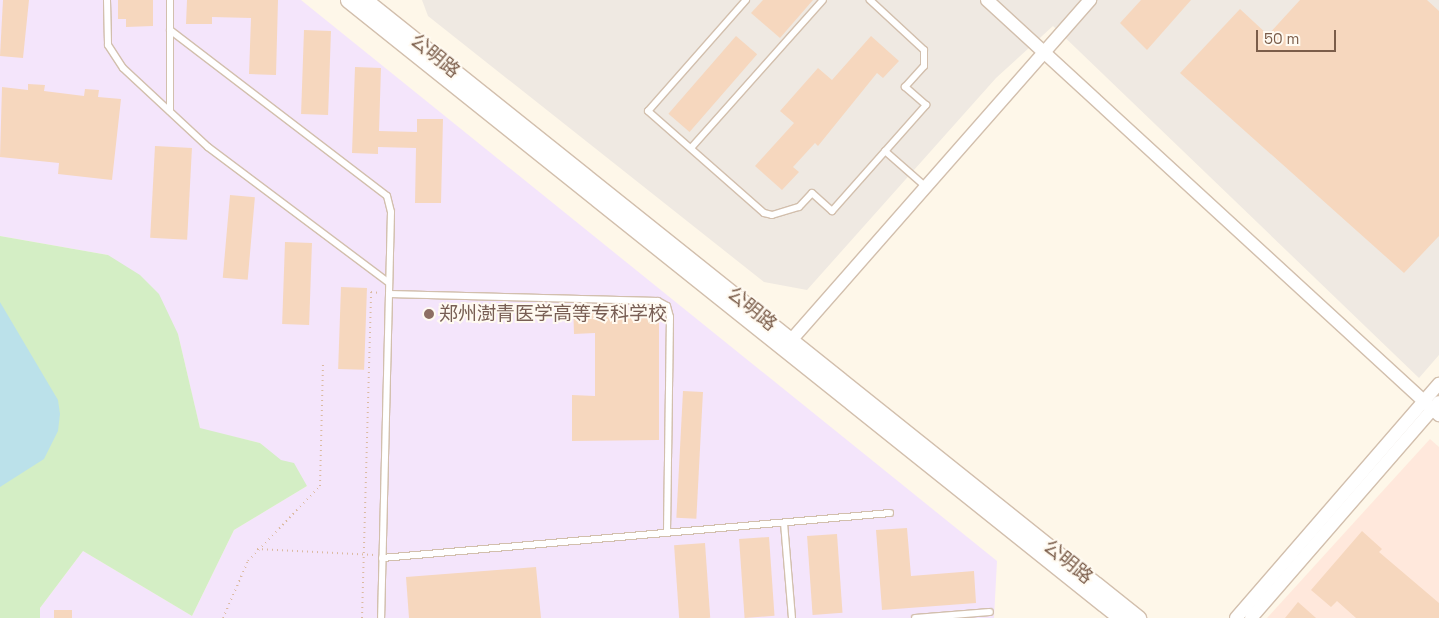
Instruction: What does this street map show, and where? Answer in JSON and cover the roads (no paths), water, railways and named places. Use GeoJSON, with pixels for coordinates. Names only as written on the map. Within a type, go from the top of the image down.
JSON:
{"type":"FeatureCollection","features":[{"type":"Feature","properties":{"kind":"street"},"geometry":{"type":"LineString","coordinates":[[987,0],[1434,407]]}},
{"type":"Feature","properties":{"kind":"street"},"geometry":{"type":"LineString","coordinates":[[788,344],[1090,0]]}},
{"type":"Feature","properties":{"kind":"street","name":"公明路"},"geometry":{"type":"LineString","coordinates":[[357,1],[788,344],[1138,618]]}},
{"type":"Feature","properties":{"kind":"street","name":"公明路"},"geometry":{"type":"LineString","coordinates":[[788,344],[1121,618]]}},
{"type":"Feature","properties":{"kind":"street"},"geometry":{"type":"LineString","coordinates":[[1251,618],[1434,407],[1439,384]]}},
{"type":"Feature","properties":{"kind":"street"},"geometry":{"type":"LineString","coordinates":[[1236,618],[1434,407]]}},
{"type":"Feature","properties":{"kind":"lane"},"geometry":{"type":"LineString","coordinates":[[107,0],[108,45],[113,54],[208,147],[389,284]]}},
{"type":"Feature","properties":{"kind":"lane"},"geometry":{"type":"LineString","coordinates":[[170,0],[170,111]]}},
{"type":"Feature","properties":{"kind":"lane"},"geometry":{"type":"LineString","coordinates":[[746,0],[648,110],[764,213],[772,215],[799,207],[812,193],[832,211],[926,105],[905,86],[924,66],[925,54],[921,45],[870,0]]}},
{"type":"Feature","properties":{"kind":"lane"},"geometry":{"type":"LineString","coordinates":[[691,148],[823,0]]}},
{"type":"Feature","properties":{"kind":"lane"},"geometry":{"type":"LineString","coordinates":[[170,30],[387,196],[391,212],[381,618]]}},
{"type":"Feature","properties":{"kind":"lane"},"geometry":{"type":"LineString","coordinates":[[886,151],[926,187]]}},
{"type":"Feature","properties":{"kind":"lane"},"geometry":{"type":"LineString","coordinates":[[389,294],[658,301],[666,306],[670,316],[667,533]]}},
{"type":"Feature","properties":{"kind":"lane"},"geometry":{"type":"LineString","coordinates":[[382,556],[890,513]]}},
{"type":"Feature","properties":{"kind":"lane"},"geometry":{"type":"LineString","coordinates":[[784,523],[792,618]]}},
{"type":"Feature","properties":{"kind":"lane"},"geometry":{"type":"LineString","coordinates":[[914,618],[990,612]]}},
{"type":"Feature","properties":{"kind":"water"},"geometry":{"type":"Polygon","coordinates":[[[0,302],[58,400],[60,414],[58,431],[44,459],[0,487],[0,302]]]}},
{"type":"Feature","properties":{"kind":"place","name":"郑州澍青医学高等专科学校"},"geometry":{"type":"Point","coordinates":[429,314]}}]}
